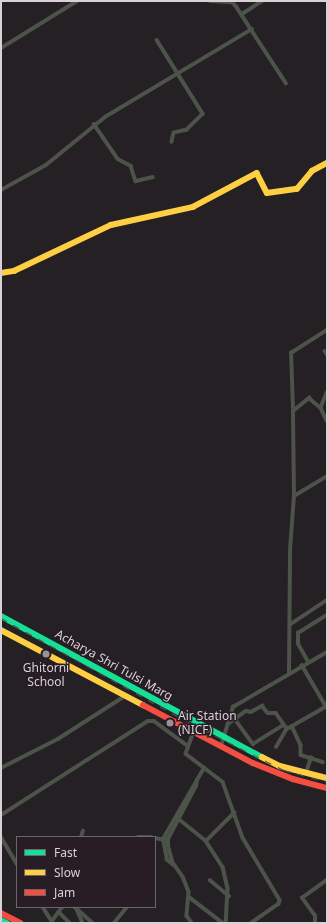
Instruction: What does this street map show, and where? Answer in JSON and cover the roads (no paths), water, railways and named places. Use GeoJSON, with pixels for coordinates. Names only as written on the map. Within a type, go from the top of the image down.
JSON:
{"type":"FeatureCollection","features":[{"type":"Feature","properties":{"kind":"main road"},"geometry":{"type":"LineString","coordinates":[[1,274],[29,265],[111,225],[193,207],[257,173],[267,192],[297,189],[305,182],[312,171],[327,163]]}},
{"type":"Feature","properties":{"kind":"main road","name":"Acharya Shri Tulsi Marg"},"geometry":{"type":"LineString","coordinates":[[1,616],[224,738],[280,766],[327,778]]}},
{"type":"Feature","properties":{"kind":"main road"},"geometry":{"type":"LineString","coordinates":[[10,635],[15,623]]}},
{"type":"Feature","properties":{"kind":"main road","name":"Acharya Shri Tulsi Marg"},"geometry":{"type":"LineString","coordinates":[[1,630],[194,732],[274,772],[327,788]]}},
{"type":"Feature","properties":{"kind":"main road"},"geometry":{"type":"LineString","coordinates":[[1,913],[21,923]]}},
{"type":"Feature","properties":{"kind":"main road"},"geometry":{"type":"LineString","coordinates":[[1,920],[7,923]]}},
{"type":"Feature","properties":{"kind":"street"},"geometry":{"type":"LineString","coordinates":[[1,48],[77,1]]}},
{"type":"Feature","properties":{"kind":"street"},"geometry":{"type":"LineString","coordinates":[[210,1],[233,3],[252,29],[286,84]]}},
{"type":"Feature","properties":{"kind":"street"},"geometry":{"type":"LineString","coordinates":[[242,14],[262,1]]}},
{"type":"Feature","properties":{"kind":"street"},"geometry":{"type":"LineString","coordinates":[[1,190],[46,165],[94,124],[252,29]]}},
{"type":"Feature","properties":{"kind":"street"},"geometry":{"type":"LineString","coordinates":[[157,40],[203,115],[187,130],[174,133],[172,142]]}},
{"type":"Feature","properties":{"kind":"street"},"geometry":{"type":"LineString","coordinates":[[94,124],[118,158],[131,166],[136,181],[153,177]]}},
{"type":"Feature","properties":{"kind":"street"},"geometry":{"type":"LineString","coordinates":[[289,673],[291,624],[290,567],[294,496],[291,353],[327,330]]}},
{"type":"Feature","properties":{"kind":"street"},"geometry":{"type":"LineString","coordinates":[[321,408],[327,393]]}},
{"type":"Feature","properties":{"kind":"street"},"geometry":{"type":"LineString","coordinates":[[293,409],[310,398],[321,408],[327,421]]}},
{"type":"Feature","properties":{"kind":"street"},"geometry":{"type":"LineString","coordinates":[[294,496],[327,476]]}},
{"type":"Feature","properties":{"kind":"street"},"geometry":{"type":"LineString","coordinates":[[291,624],[327,600]]}},
{"type":"Feature","properties":{"kind":"street"},"geometry":{"type":"LineString","coordinates":[[308,662],[298,644],[298,633],[327,615]]}},
{"type":"Feature","properties":{"kind":"street"},"geometry":{"type":"LineString","coordinates":[[221,746],[233,707],[302,665],[327,652]]}},
{"type":"Feature","properties":{"kind":"street"},"geometry":{"type":"LineString","coordinates":[[276,747],[287,728],[326,706],[302,665]]}},
{"type":"Feature","properties":{"kind":"street"},"geometry":{"type":"LineString","coordinates":[[1,768],[58,739],[125,696]]}},
{"type":"Feature","properties":{"kind":"street"},"geometry":{"type":"LineString","coordinates":[[228,724],[246,711],[251,712],[262,706],[268,712],[276,713],[283,725],[287,728]]}},
{"type":"Feature","properties":{"kind":"street"},"geometry":{"type":"LineString","coordinates":[[235,719],[253,744],[283,725]]}},
{"type":"Feature","properties":{"kind":"street"},"geometry":{"type":"LineString","coordinates":[[1,815],[148,721],[154,721],[188,746]]}},
{"type":"Feature","properties":{"kind":"street"},"geometry":{"type":"LineString","coordinates":[[292,726],[301,745],[300,754],[323,762]]}},
{"type":"Feature","properties":{"kind":"street"},"geometry":{"type":"LineString","coordinates":[[194,732],[186,754],[223,782],[245,844],[280,902],[252,923]]}},
{"type":"Feature","properties":{"kind":"street"},"geometry":{"type":"LineString","coordinates":[[306,773],[311,758]]}},
{"type":"Feature","properties":{"kind":"street"},"geometry":{"type":"LineString","coordinates":[[174,864],[171,865],[167,860],[163,839],[204,768]]}},
{"type":"Feature","properties":{"kind":"street"},"geometry":{"type":"LineString","coordinates":[[192,923],[187,916],[189,897],[183,877],[174,864],[168,840],[197,784],[197,780]]}},
{"type":"Feature","properties":{"kind":"street"},"geometry":{"type":"LineString","coordinates":[[206,841],[234,814]]}},
{"type":"Feature","properties":{"kind":"street"},"geometry":{"type":"LineString","coordinates":[[179,819],[206,841],[225,872],[229,896],[226,923]]}},
{"type":"Feature","properties":{"kind":"street"},"geometry":{"type":"LineString","coordinates":[[81,836],[83,831]]}},
{"type":"Feature","properties":{"kind":"street"},"geometry":{"type":"LineString","coordinates":[[1,837],[16,862]]}},
{"type":"Feature","properties":{"kind":"street"},"geometry":{"type":"LineString","coordinates":[[156,838],[168,840]]}},
{"type":"Feature","properties":{"kind":"street"},"geometry":{"type":"LineString","coordinates":[[210,880],[229,896]]}},
{"type":"Feature","properties":{"kind":"street"},"geometry":{"type":"LineString","coordinates":[[315,923],[315,916],[302,898],[327,880]]}},
{"type":"Feature","properties":{"kind":"street"},"geometry":{"type":"LineString","coordinates":[[189,897],[222,923]]}},
{"type":"Feature","properties":{"kind":"street"},"geometry":{"type":"LineString","coordinates":[[45,908],[53,922],[61,908]]}},
{"type":"Feature","properties":{"kind":"street"},"geometry":{"type":"LineString","coordinates":[[76,908],[82,923]]}},
{"type":"Feature","properties":{"kind":"street"},"geometry":{"type":"LineString","coordinates":[[76,908],[93,923]]}},
{"type":"Feature","properties":{"kind":"street"},"geometry":{"type":"LineString","coordinates":[[114,923],[126,908]]}},
{"type":"Feature","properties":{"kind":"street"},"geometry":{"type":"LineString","coordinates":[[59,912],[70,923]]}},
{"type":"Feature","properties":{"kind":"railway"},"geometry":{"type":"LineString","coordinates":[[1,618],[190,723],[284,770],[327,782]]}},
{"type":"Feature","properties":{"kind":"place","name":"Ghitorni School"},"geometry":{"type":"Point","coordinates":[46,654]}},
{"type":"Feature","properties":{"kind":"place","name":"Air Station (NICF)"},"geometry":{"type":"Point","coordinates":[170,723]}}]}
